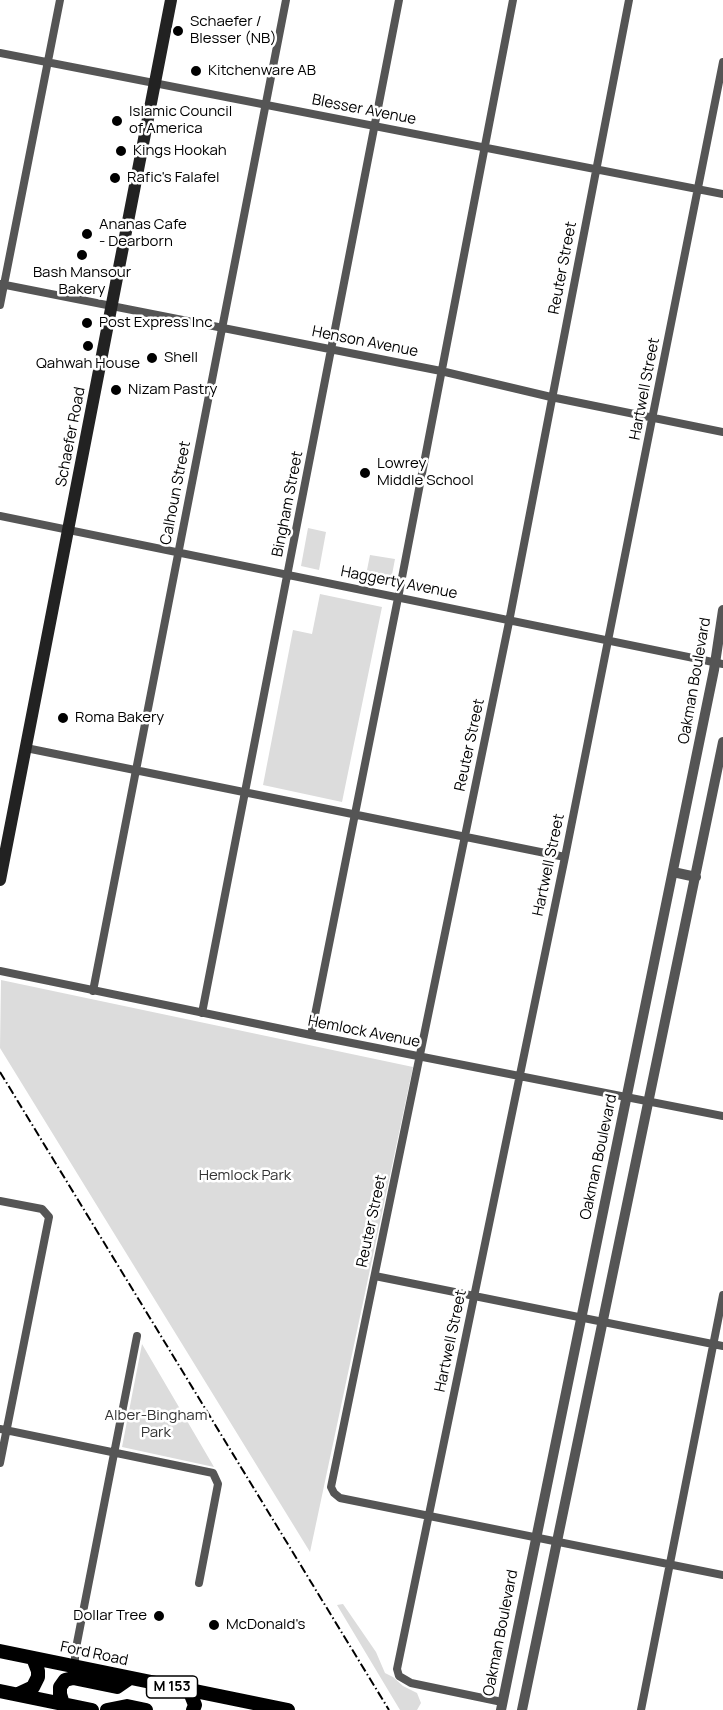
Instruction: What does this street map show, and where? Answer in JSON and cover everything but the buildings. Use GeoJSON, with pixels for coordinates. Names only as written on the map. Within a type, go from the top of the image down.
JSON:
{"type":"FeatureCollection","features":[{"type":"Feature","properties":{"kind":"main road","name":"Schaefer Road"},"geometry":{"type":"LineString","coordinates":[[0,880],[171,0]]}},
{"type":"Feature","properties":{"kind":"main road","name":"Ford Road"},"geometry":{"type":"LineString","coordinates":[[0,1651],[288,1710]]}},
{"type":"Feature","properties":{"kind":"main road"},"geometry":{"type":"LineString","coordinates":[[18,1694],[33,1687],[38,1677],[33,1658]]}},
{"type":"Feature","properties":{"kind":"main road"},"geometry":{"type":"LineString","coordinates":[[63,1707],[60,1687],[65,1680],[73,1678],[117,1687],[130,1678]]}},
{"type":"Feature","properties":{"kind":"main road"},"geometry":{"type":"LineString","coordinates":[[0,1690],[63,1707],[92,1710]]}},
{"type":"Feature","properties":{"kind":"main road"},"geometry":{"type":"LineString","coordinates":[[189,1690],[195,1705],[194,1710]]}},
{"type":"Feature","properties":{"kind":"main road"},"geometry":{"type":"LineString","coordinates":[[107,1710],[127,1706],[147,1710]]}},
{"type":"Feature","properties":{"kind":"main road"},"geometry":{"type":"LineString","coordinates":[[228,1710],[230,1707],[236,1707],[250,1710]]}},
{"type":"Feature","properties":{"kind":"street"},"geometry":{"type":"LineString","coordinates":[[0,305],[2,285],[60,0]]}},
{"type":"Feature","properties":{"kind":"street","name":"Calhoun Street"},"geometry":{"type":"LineString","coordinates":[[93,991],[286,0]]}},
{"type":"Feature","properties":{"kind":"street","name":"Bingham Street"},"geometry":{"type":"LineString","coordinates":[[201,1013],[399,0]]}},
{"type":"Feature","properties":{"kind":"street"},"geometry":{"type":"LineString","coordinates":[[311,1035],[513,0]]}},
{"type":"Feature","properties":{"kind":"street","name":"Reuter Street"},"geometry":{"type":"LineString","coordinates":[[429,1516],[340,1498],[334,1493],[332,1487],[509,619],[629,0]]}},
{"type":"Feature","properties":{"kind":"street","name":"Blesser Avenue"},"geometry":{"type":"LineString","coordinates":[[0,53],[723,194]]}},
{"type":"Feature","properties":{"kind":"street","name":"Hartwell Street"},"geometry":{"type":"LineString","coordinates":[[502,1706],[411,1683],[397,1673],[609,640],[723,62]]}},
{"type":"Feature","properties":{"kind":"street","name":"Henson Avenue"},"geometry":{"type":"LineString","coordinates":[[2,285],[441,371],[552,397],[723,432]]}},
{"type":"Feature","properties":{"kind":"street","name":"Haggerty Avenue"},"geometry":{"type":"LineString","coordinates":[[0,516],[719,663]]}},
{"type":"Feature","properties":{"kind":"street","name":"Oakman Boulevard"},"geometry":{"type":"LineString","coordinates":[[502,1706],[673,872],[719,663],[723,610]]}},
{"type":"Feature","properties":{"kind":"street"},"geometry":{"type":"LineString","coordinates":[[522,1710],[723,742]]}},
{"type":"Feature","properties":{"kind":"street"},"geometry":{"type":"LineString","coordinates":[[26,748],[565,857]]}},
{"type":"Feature","properties":{"kind":"street"},"geometry":{"type":"LineString","coordinates":[[673,872],[696,877]]}},
{"type":"Feature","properties":{"kind":"street","name":"Hemlock Avenue"},"geometry":{"type":"LineString","coordinates":[[0,971],[723,1116]]}},
{"type":"Feature","properties":{"kind":"street"},"geometry":{"type":"LineString","coordinates":[[0,1201],[42,1209],[48,1214],[49,1219],[3,1430],[0,1463]]}},
{"type":"Feature","properties":{"kind":"street"},"geometry":{"type":"LineString","coordinates":[[375,1276],[723,1346]]}},
{"type":"Feature","properties":{"kind":"street"},"geometry":{"type":"LineString","coordinates":[[641,1710],[723,1295]]}},
{"type":"Feature","properties":{"kind":"street"},"geometry":{"type":"LineString","coordinates":[[75,1667],[75,1653],[137,1336]]}},
{"type":"Feature","properties":{"kind":"street"},"geometry":{"type":"LineString","coordinates":[[3,1430],[209,1472],[216,1476],[218,1484],[199,1583]]}},
{"type":"Feature","properties":{"kind":"street"},"geometry":{"type":"LineString","coordinates":[[429,1516],[723,1575]]}},
{"type":"Feature","properties":{"kind":"green space"},"geometry":{"type":"Polygon","coordinates":[[[308,528],[326,532],[319,570],[301,566],[308,528]]]}},
{"type":"Feature","properties":{"kind":"green space"},"geometry":{"type":"Polygon","coordinates":[[[370,555],[395,559],[390,585],[365,580],[370,555]]]}},
{"type":"Feature","properties":{"kind":"green space"},"geometry":{"type":"Polygon","coordinates":[[[320,594],[382,607],[342,802],[263,785],[293,630],[312,634],[320,594]]]}},
{"type":"Feature","properties":{"kind":"green space","name":"Hemlock Park"},"geometry":{"type":"Polygon","coordinates":[[[1,980],[413,1067],[310,1552],[0,1048],[1,980]]]}},
{"type":"Feature","properties":{"kind":"green space","name":"Alber-Bingham Park"},"geometry":{"type":"Polygon","coordinates":[[[142,1344],[214,1467],[122,1447],[142,1344]]]}},
{"type":"Feature","properties":{"kind":"green space"},"geometry":{"type":"Polygon","coordinates":[[[343,1604],[376,1652],[385,1673],[417,1693],[421,1703],[417,1710],[400,1710],[337,1605],[343,1604]]]}},
{"type":"Feature","properties":{"kind":"railway"},"geometry":{"type":"LineString","coordinates":[[0,1072],[389,1710]]}},
{"type":"Feature","properties":{"kind":"place","name":"Schaefer / Blesser (NB)"},"geometry":{"type":"Point","coordinates":[178,31]}},
{"type":"Feature","properties":{"kind":"place","name":"Kitchenware AB"},"geometry":{"type":"Point","coordinates":[196,71]}},
{"type":"Feature","properties":{"kind":"place","name":"Islamic Council of America"},"geometry":{"type":"Point","coordinates":[117,121]}},
{"type":"Feature","properties":{"kind":"place","name":"Kings Hookah"},"geometry":{"type":"Point","coordinates":[121,151]}},
{"type":"Feature","properties":{"kind":"place","name":"Rafic's Falafel"},"geometry":{"type":"Point","coordinates":[115,178]}},
{"type":"Feature","properties":{"kind":"place","name":"Ananas Cafe - Dearborn"},"geometry":{"type":"Point","coordinates":[87,234]}},
{"type":"Feature","properties":{"kind":"place","name":"Bash Mansour Bakery"},"geometry":{"type":"Point","coordinates":[82,255]}},
{"type":"Feature","properties":{"kind":"place","name":"Post Express Inc"},"geometry":{"type":"Point","coordinates":[87,323]}},
{"type":"Feature","properties":{"kind":"place","name":"Qahwah House"},"geometry":{"type":"Point","coordinates":[88,346]}},
{"type":"Feature","properties":{"kind":"place","name":"Shell"},"geometry":{"type":"Point","coordinates":[152,358]}},
{"type":"Feature","properties":{"kind":"place","name":"Nizam Pastry"},"geometry":{"type":"Point","coordinates":[116,390]}},
{"type":"Feature","properties":{"kind":"place","name":"Lowrey Middle School"},"geometry":{"type":"Point","coordinates":[365,473]}},
{"type":"Feature","properties":{"kind":"place","name":"Roma Bakery"},"geometry":{"type":"Point","coordinates":[63,718]}},
{"type":"Feature","properties":{"kind":"place","name":"Dollar Tree"},"geometry":{"type":"Point","coordinates":[159,1616]}},
{"type":"Feature","properties":{"kind":"place","name":"McDonald's"},"geometry":{"type":"Point","coordinates":[214,1625]}}]}
